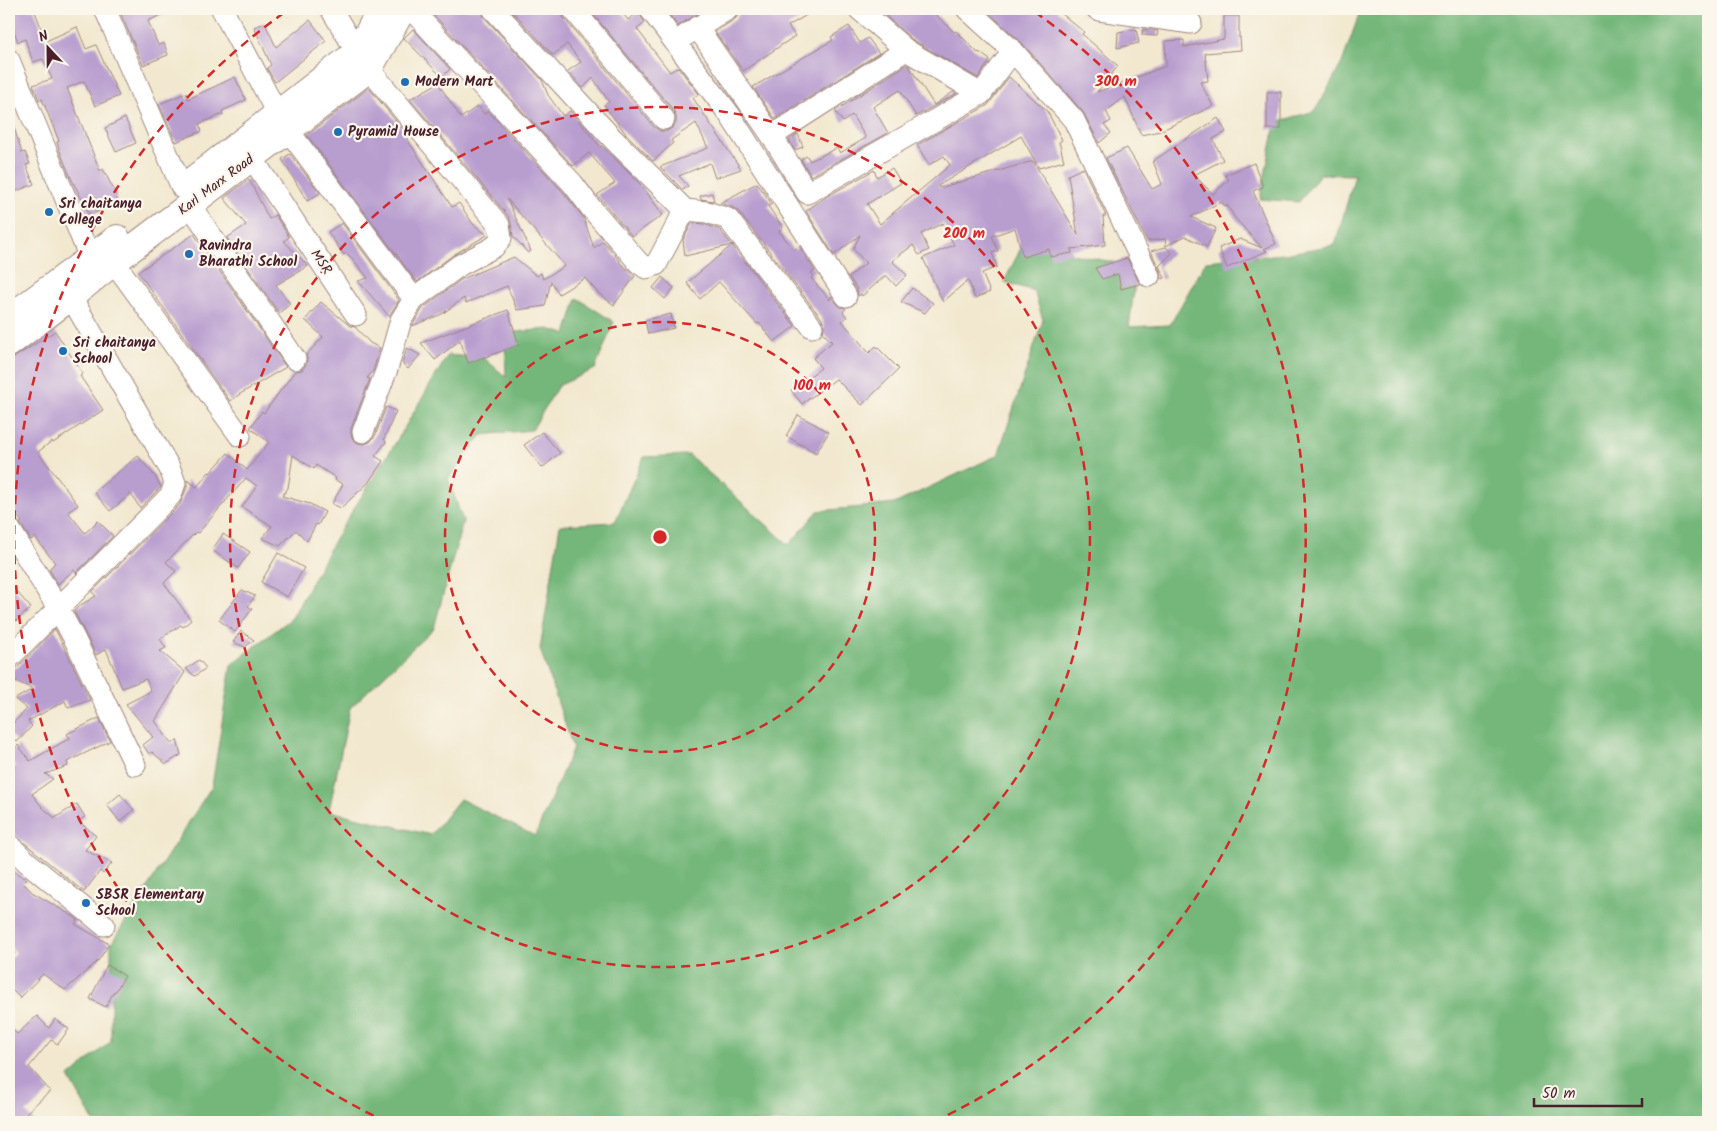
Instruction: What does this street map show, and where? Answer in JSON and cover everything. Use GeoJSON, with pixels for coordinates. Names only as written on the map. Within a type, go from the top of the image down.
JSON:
{"type":"FeatureCollection","features":[{"type":"Feature","properties":{"kind":"main road","name":"Karl Marx Road"},"geometry":{"type":"LineString","coordinates":[[363,61],[381,9]]}},
{"type":"Feature","properties":{"kind":"main road","name":"Karl Marx Road"},"geometry":{"type":"LineString","coordinates":[[9,318],[102,260],[363,61],[403,9]]}},
{"type":"Feature","properties":{"kind":"main road","name":"Karl Marx Road"},"geometry":{"type":"LineString","coordinates":[[186,197],[252,158],[283,123]]}},
{"type":"Feature","properties":{"kind":"main road","name":"Karl Marx Road"},"geometry":{"type":"LineString","coordinates":[[9,344],[72,297],[102,260]]}},
{"type":"Feature","properties":{"kind":"street"},"geometry":{"type":"LineString","coordinates":[[105,9],[186,197],[295,359]]}},
{"type":"Feature","properties":{"kind":"street"},"geometry":{"type":"LineString","coordinates":[[222,9],[283,123],[414,299]]}},
{"type":"Feature","properties":{"kind":"street"},"geometry":{"type":"LineString","coordinates":[[331,9],[363,61],[499,225],[501,238],[494,247],[460,264],[414,299],[401,320],[387,369],[363,432]]}},
{"type":"Feature","properties":{"kind":"street"},"geometry":{"type":"LineString","coordinates":[[411,9],[573,184],[639,263],[646,268],[656,265],[685,210]]}},
{"type":"Feature","properties":{"kind":"street"},"geometry":{"type":"LineString","coordinates":[[493,9],[613,139],[685,210],[707,212],[728,219],[812,328]]}},
{"type":"Feature","properties":{"kind":"street"},"geometry":{"type":"LineString","coordinates":[[573,9],[664,120]]}},
{"type":"Feature","properties":{"kind":"street"},"geometry":{"type":"LineString","coordinates":[[650,9],[728,114],[846,296]]}},
{"type":"Feature","properties":{"kind":"street"},"geometry":{"type":"LineString","coordinates":[[676,43],[728,9]]}},
{"type":"Feature","properties":{"kind":"street"},"geometry":{"type":"LineString","coordinates":[[859,9],[906,50],[981,94]]}},
{"type":"Feature","properties":{"kind":"street"},"geometry":{"type":"LineString","coordinates":[[967,9],[1013,51],[1074,120],[1150,276]]}},
{"type":"Feature","properties":{"kind":"street"},"geometry":{"type":"LineString","coordinates":[[1097,9],[1191,23]]}},
{"type":"Feature","properties":{"kind":"street"},"geometry":{"type":"LineString","coordinates":[[698,28],[772,136],[806,193],[981,94],[1013,51]]}},
{"type":"Feature","properties":{"kind":"street"},"geometry":{"type":"LineString","coordinates":[[772,136],[906,50]]}},
{"type":"Feature","properties":{"kind":"street"},"geometry":{"type":"LineString","coordinates":[[9,60],[102,260],[240,436]]}},
{"type":"Feature","properties":{"kind":"street","name":"MSR"},"geometry":{"type":"LineString","coordinates":[[252,158],[356,315]]}},
{"type":"Feature","properties":{"kind":"street"},"geometry":{"type":"LineString","coordinates":[[9,658],[171,495],[175,483],[170,469],[72,297]]}},
{"type":"Feature","properties":{"kind":"street"},"geometry":{"type":"LineString","coordinates":[[9,528],[58,608],[135,765]]}},
{"type":"Feature","properties":{"kind":"street"},"geometry":{"type":"LineString","coordinates":[[9,845],[104,925]]}},
{"type":"Feature","properties":{"kind":"green space"},"geometry":{"type":"Polygon","coordinates":[[[1361,9],[1708,9],[1708,1122],[94,1122],[69,1077],[111,1041],[111,944],[212,786],[231,665],[292,618],[336,537],[448,355],[484,358],[506,377],[505,333],[548,329],[566,334],[577,298],[614,322],[595,369],[558,386],[532,430],[482,435],[448,479],[463,521],[434,628],[350,708],[329,811],[431,835],[460,799],[535,836],[573,748],[540,649],[560,525],[615,522],[644,457],[689,455],[789,545],[818,511],[894,504],[998,455],[1043,320],[1034,291],[1004,282],[1023,244],[1137,267],[1129,327],[1170,325],[1206,261],[1284,254],[1335,245],[1355,175],[1320,174],[1299,202],[1260,199],[1276,122],[1315,111],[1342,63],[1361,9]]]}},
{"type":"Feature","properties":{"kind":"building"},"geometry":{"type":"Polygon","coordinates":[[[9,9],[34,9],[46,41],[77,27],[86,49],[96,45],[119,96],[95,106],[84,81],[67,88],[100,171],[103,169],[116,194],[117,203],[90,215],[61,154],[57,142],[59,141],[42,99],[39,100],[33,85],[52,79],[43,59],[33,62],[25,39],[18,42],[9,17],[9,9]]]}},
{"type":"Feature","properties":{"kind":"building"},"geometry":{"type":"Polygon","coordinates":[[[128,9],[174,9],[148,21],[158,45],[164,43],[168,55],[143,65],[120,12],[128,9]]]}},
{"type":"Feature","properties":{"kind":"building"},"geometry":{"type":"Polygon","coordinates":[[[434,9],[481,9],[484,17],[542,80],[548,95],[563,116],[570,111],[601,147],[642,186],[663,215],[632,236],[597,195],[615,183],[589,153],[573,166],[431,12],[434,9]]]}},
{"type":"Feature","properties":{"kind":"building"},"geometry":{"type":"Polygon","coordinates":[[[510,9],[561,9],[563,17],[654,127],[660,131],[667,131],[676,123],[674,111],[592,13],[597,9],[619,9],[628,20],[638,12],[645,23],[637,29],[670,72],[678,67],[699,94],[693,98],[741,169],[715,178],[710,163],[679,176],[688,186],[683,190],[660,167],[708,148],[696,123],[671,140],[673,143],[653,161],[626,134],[604,105],[609,102],[593,78],[583,88],[568,71],[581,62],[567,44],[553,55],[510,9]]]}},
{"type":"Feature","properties":{"kind":"building"},"geometry":{"type":"Polygon","coordinates":[[[665,9],[705,9],[678,26],[665,9]]]}},
{"type":"Feature","properties":{"kind":"building"},"geometry":{"type":"Polygon","coordinates":[[[740,9],[817,9],[788,26],[795,36],[743,71],[715,32],[735,19],[740,9]]]}},
{"type":"Feature","properties":{"kind":"building"},"geometry":{"type":"Polygon","coordinates":[[[878,9],[930,9],[978,53],[990,60],[978,78],[913,40],[878,9]]]}},
{"type":"Feature","properties":{"kind":"building"},"geometry":{"type":"Polygon","coordinates":[[[985,9],[1056,9],[1084,32],[1082,34],[1118,66],[1097,92],[1166,66],[1165,41],[1184,40],[1184,47],[1224,39],[1224,16],[1239,16],[1241,50],[1205,53],[1208,81],[1200,82],[1213,106],[1160,131],[1141,135],[1125,97],[1106,111],[1111,121],[1104,125],[1111,133],[1099,143],[1083,112],[1022,43],[985,9]]]}},
{"type":"Feature","properties":{"kind":"building"},"geometry":{"type":"Polygon","coordinates":[[[310,20],[326,41],[275,82],[267,68],[271,65],[254,27],[265,23],[276,47],[310,20]]]}},
{"type":"Feature","properties":{"kind":"building"},"geometry":{"type":"Polygon","coordinates":[[[849,26],[860,43],[868,38],[879,53],[775,119],[753,87],[833,40],[831,37],[849,26]]]}},
{"type":"Feature","properties":{"kind":"building"},"geometry":{"type":"Polygon","coordinates":[[[413,29],[450,69],[442,77],[404,38],[413,29]]]}},
{"type":"Feature","properties":{"kind":"building"},"geometry":{"type":"Polygon","coordinates":[[[1136,29],[1139,43],[1117,48],[1118,32],[1136,29]]]}},
{"type":"Feature","properties":{"kind":"building"},"geometry":{"type":"Polygon","coordinates":[[[1143,29],[1158,31],[1157,36],[1142,35],[1143,29]]]}},
{"type":"Feature","properties":{"kind":"building"},"geometry":{"type":"Polygon","coordinates":[[[906,65],[909,66],[934,105],[953,92],[956,94],[916,116],[900,90],[873,107],[888,133],[811,176],[801,159],[807,156],[810,161],[837,148],[840,153],[866,138],[852,115],[843,122],[835,111],[906,65]]]}},
{"type":"Feature","properties":{"kind":"building"},"geometry":{"type":"Polygon","coordinates":[[[235,77],[246,100],[222,111],[223,114],[199,124],[202,131],[176,142],[159,104],[186,93],[188,99],[235,77]]]}},
{"type":"Feature","properties":{"kind":"building"},"geometry":{"type":"Polygon","coordinates":[[[1009,77],[1047,111],[1062,140],[1059,142],[1064,161],[1039,168],[1021,136],[938,186],[939,188],[1033,161],[1078,235],[1068,175],[1083,168],[1106,216],[1103,216],[1105,245],[1071,249],[1072,253],[1050,257],[1049,249],[1023,257],[1015,228],[992,236],[998,251],[992,253],[997,267],[982,273],[990,292],[975,298],[968,280],[943,302],[923,258],[954,245],[943,223],[921,234],[929,250],[919,255],[913,245],[892,261],[907,275],[896,286],[886,275],[862,296],[861,294],[858,296],[857,289],[849,277],[866,263],[853,249],[860,235],[834,255],[806,211],[824,198],[874,170],[877,177],[892,168],[901,183],[867,204],[880,224],[950,165],[944,156],[929,165],[917,145],[988,105],[1009,77]]]}},
{"type":"Feature","properties":{"kind":"building"},"geometry":{"type":"Polygon","coordinates":[[[438,83],[461,118],[478,106],[484,114],[488,111],[563,192],[583,217],[594,248],[603,241],[619,262],[635,276],[614,305],[598,293],[585,278],[559,294],[551,281],[545,306],[517,310],[507,286],[466,303],[464,298],[442,314],[412,326],[423,308],[462,279],[514,257],[537,276],[541,273],[543,279],[565,266],[507,199],[531,251],[528,253],[513,236],[509,217],[410,99],[438,83]]]}},
{"type":"Feature","properties":{"kind":"building"},"geometry":{"type":"Polygon","coordinates":[[[369,88],[405,132],[403,133],[452,207],[459,203],[473,224],[487,235],[453,255],[417,282],[307,135],[369,88]]]}},
{"type":"Feature","properties":{"kind":"building"},"geometry":{"type":"Polygon","coordinates":[[[1267,92],[1281,92],[1281,129],[1267,129],[1267,92]]]}},
{"type":"Feature","properties":{"kind":"building"},"geometry":{"type":"Polygon","coordinates":[[[9,118],[11,118],[22,153],[25,152],[30,164],[26,165],[34,184],[9,194],[9,118]]]}},
{"type":"Feature","properties":{"kind":"building"},"geometry":{"type":"Polygon","coordinates":[[[125,118],[136,143],[116,152],[105,128],[125,118]]]}},
{"type":"Feature","properties":{"kind":"building"},"geometry":{"type":"Polygon","coordinates":[[[1218,118],[1226,132],[1213,139],[1223,160],[1194,175],[1213,194],[1229,180],[1225,175],[1254,163],[1263,187],[1253,191],[1276,244],[1264,249],[1267,251],[1227,268],[1219,248],[1240,239],[1262,248],[1235,218],[1227,205],[1226,207],[1221,202],[1191,217],[1216,228],[1207,247],[1185,236],[1166,246],[1165,239],[1147,241],[1106,158],[1127,148],[1152,189],[1162,184],[1153,161],[1218,118]]]}},
{"type":"Feature","properties":{"kind":"building"},"geometry":{"type":"Polygon","coordinates":[[[798,134],[803,147],[795,150],[789,140],[798,134]]]}},
{"type":"Feature","properties":{"kind":"building"},"geometry":{"type":"Polygon","coordinates":[[[290,154],[320,193],[307,201],[282,159],[290,154]]]}},
{"type":"Feature","properties":{"kind":"building"},"geometry":{"type":"Polygon","coordinates":[[[249,179],[269,219],[275,215],[289,237],[284,241],[308,266],[276,285],[290,304],[279,313],[227,238],[246,225],[224,198],[249,179]]]}},
{"type":"Feature","properties":{"kind":"building"},"geometry":{"type":"Polygon","coordinates":[[[757,183],[772,204],[768,206],[783,228],[779,231],[794,250],[799,246],[815,271],[811,273],[814,276],[811,278],[830,300],[831,296],[840,307],[846,308],[843,312],[847,317],[842,321],[869,353],[876,346],[899,369],[862,405],[836,379],[802,404],[791,390],[821,368],[813,358],[832,342],[823,333],[822,319],[738,211],[720,203],[757,183]]]}},
{"type":"Feature","properties":{"kind":"building"},"geometry":{"type":"Polygon","coordinates":[[[712,193],[714,201],[701,199],[700,196],[712,193]]]}},
{"type":"Feature","properties":{"kind":"building"},"geometry":{"type":"Polygon","coordinates":[[[342,223],[399,300],[389,316],[358,281],[368,278],[351,257],[346,253],[344,255],[328,232],[342,223]]]}},
{"type":"Feature","properties":{"kind":"building"},"geometry":{"type":"Polygon","coordinates":[[[692,223],[704,224],[720,230],[732,245],[685,256],[683,240],[692,223]]]}},
{"type":"Feature","properties":{"kind":"building"},"geometry":{"type":"Polygon","coordinates":[[[194,234],[286,367],[230,401],[138,272],[194,234]]]}},
{"type":"Feature","properties":{"kind":"building"},"geometry":{"type":"Polygon","coordinates":[[[732,245],[795,326],[774,342],[759,323],[757,324],[719,282],[700,299],[687,283],[732,245]]]}},
{"type":"Feature","properties":{"kind":"building"},"geometry":{"type":"Polygon","coordinates":[[[1166,247],[1172,253],[1159,266],[1165,278],[1161,279],[1160,271],[1151,251],[1166,247]]]}},
{"type":"Feature","properties":{"kind":"building"},"geometry":{"type":"Polygon","coordinates":[[[1127,258],[1140,284],[1121,289],[1118,274],[1102,279],[1095,268],[1127,258]]]}},
{"type":"Feature","properties":{"kind":"building"},"geometry":{"type":"Polygon","coordinates":[[[662,277],[674,288],[665,299],[653,288],[662,277]]]}},
{"type":"Feature","properties":{"kind":"building"},"geometry":{"type":"Polygon","coordinates":[[[912,288],[933,303],[925,313],[901,302],[912,288]]]}},
{"type":"Feature","properties":{"kind":"building"},"geometry":{"type":"Polygon","coordinates":[[[321,302],[350,326],[355,327],[370,343],[380,348],[373,371],[367,378],[370,379],[351,428],[351,434],[358,443],[370,442],[375,436],[386,407],[396,411],[384,439],[386,442],[375,456],[383,461],[368,483],[341,508],[332,504],[343,484],[316,465],[314,469],[293,455],[288,488],[282,496],[310,504],[325,512],[307,541],[296,530],[280,546],[262,538],[272,526],[242,507],[257,486],[246,478],[198,533],[196,532],[166,562],[176,571],[164,583],[191,620],[183,627],[181,625],[160,639],[166,648],[160,651],[185,672],[155,721],[172,744],[177,740],[181,755],[166,764],[152,752],[149,754],[143,745],[153,737],[126,704],[151,691],[146,679],[122,688],[106,649],[96,655],[74,611],[96,596],[92,592],[180,504],[187,487],[187,480],[197,487],[228,453],[247,470],[269,442],[250,428],[262,411],[264,413],[295,371],[302,370],[306,365],[306,355],[323,337],[305,320],[321,302]]]}},
{"type":"Feature","properties":{"kind":"building"},"geometry":{"type":"Polygon","coordinates":[[[508,310],[519,345],[468,363],[460,340],[435,360],[421,343],[508,310]]]}},
{"type":"Feature","properties":{"kind":"building"},"geometry":{"type":"Polygon","coordinates":[[[671,314],[674,328],[648,334],[645,320],[671,314]]]}},
{"type":"Feature","properties":{"kind":"building"},"geometry":{"type":"Polygon","coordinates":[[[55,331],[83,374],[80,376],[103,410],[53,443],[52,441],[38,452],[78,505],[68,512],[85,533],[98,521],[113,536],[76,573],[74,570],[58,584],[49,569],[55,563],[35,537],[31,540],[20,523],[22,522],[9,505],[9,361],[55,331]]]}},
{"type":"Feature","properties":{"kind":"building"},"geometry":{"type":"Polygon","coordinates":[[[407,348],[420,355],[408,369],[402,363],[407,348]]]}},
{"type":"Feature","properties":{"kind":"building"},"geometry":{"type":"Polygon","coordinates":[[[798,415],[829,432],[816,453],[786,436],[798,415]]]}},
{"type":"Feature","properties":{"kind":"building"},"geometry":{"type":"Polygon","coordinates":[[[542,432],[560,453],[542,468],[524,445],[542,432]]]}},
{"type":"Feature","properties":{"kind":"building"},"geometry":{"type":"Polygon","coordinates":[[[138,456],[154,475],[161,487],[140,508],[131,494],[110,511],[94,492],[138,456]]]}},
{"type":"Feature","properties":{"kind":"building"},"geometry":{"type":"Polygon","coordinates":[[[223,534],[250,552],[238,568],[212,550],[223,534]]]}},
{"type":"Feature","properties":{"kind":"building"},"geometry":{"type":"Polygon","coordinates":[[[278,553],[304,568],[287,597],[261,582],[278,553]]]}},
{"type":"Feature","properties":{"kind":"building"},"geometry":{"type":"Polygon","coordinates":[[[9,583],[31,608],[9,627],[9,583]]]}},
{"type":"Feature","properties":{"kind":"building"},"geometry":{"type":"Polygon","coordinates":[[[242,590],[255,596],[248,606],[252,609],[235,632],[219,620],[242,590]]]}},
{"type":"Feature","properties":{"kind":"building"},"geometry":{"type":"Polygon","coordinates":[[[55,629],[90,700],[68,708],[65,701],[28,721],[32,726],[17,742],[9,734],[9,727],[27,709],[15,699],[33,689],[9,678],[9,670],[18,667],[55,629]]]}},
{"type":"Feature","properties":{"kind":"building"},"geometry":{"type":"Polygon","coordinates":[[[241,631],[254,640],[245,647],[233,642],[241,631]]]}},
{"type":"Feature","properties":{"kind":"building"},"geometry":{"type":"Polygon","coordinates":[[[199,660],[206,668],[195,676],[186,669],[199,660]]]}},
{"type":"Feature","properties":{"kind":"building"},"geometry":{"type":"Polygon","coordinates":[[[99,718],[110,741],[67,762],[68,766],[45,774],[53,779],[32,794],[42,807],[55,818],[77,804],[85,817],[78,821],[96,836],[85,850],[112,863],[103,874],[100,871],[84,892],[9,830],[9,771],[15,767],[9,757],[18,745],[30,761],[70,738],[67,734],[99,718]]]}},
{"type":"Feature","properties":{"kind":"building"},"geometry":{"type":"Polygon","coordinates":[[[120,794],[134,810],[120,822],[107,805],[120,794]]]}},
{"type":"Feature","properties":{"kind":"building"},"geometry":{"type":"Polygon","coordinates":[[[9,869],[27,879],[23,883],[32,892],[74,917],[78,920],[75,924],[109,944],[98,961],[65,990],[43,974],[20,998],[9,987],[9,961],[16,952],[9,946],[9,869]]]}},
{"type":"Feature","properties":{"kind":"building"},"geometry":{"type":"Polygon","coordinates":[[[107,965],[125,976],[114,991],[106,1007],[90,999],[107,965]]]}},
{"type":"Feature","properties":{"kind":"building"},"geometry":{"type":"Polygon","coordinates":[[[37,1016],[49,1028],[55,1019],[69,1029],[58,1044],[51,1040],[29,1067],[50,1091],[26,1113],[35,1122],[9,1122],[9,1026],[17,1034],[37,1016]]]}},
{"type":"Feature","properties":{"kind":"place","name":"Modern Mart"},"geometry":{"type":"Point","coordinates":[405,82]}},
{"type":"Feature","properties":{"kind":"place","name":"Pyramid House"},"geometry":{"type":"Point","coordinates":[338,132]}},
{"type":"Feature","properties":{"kind":"place","name":"Sri chaitanya College"},"geometry":{"type":"Point","coordinates":[49,212]}},
{"type":"Feature","properties":{"kind":"place","name":"Ravindra Bharathi School"},"geometry":{"type":"Point","coordinates":[189,254]}},
{"type":"Feature","properties":{"kind":"place","name":"Sri chaitanya School"},"geometry":{"type":"Point","coordinates":[63,351]}},
{"type":"Feature","properties":{"kind":"place","name":"SBSR Elementary School"},"geometry":{"type":"Point","coordinates":[86,903]}}]}
